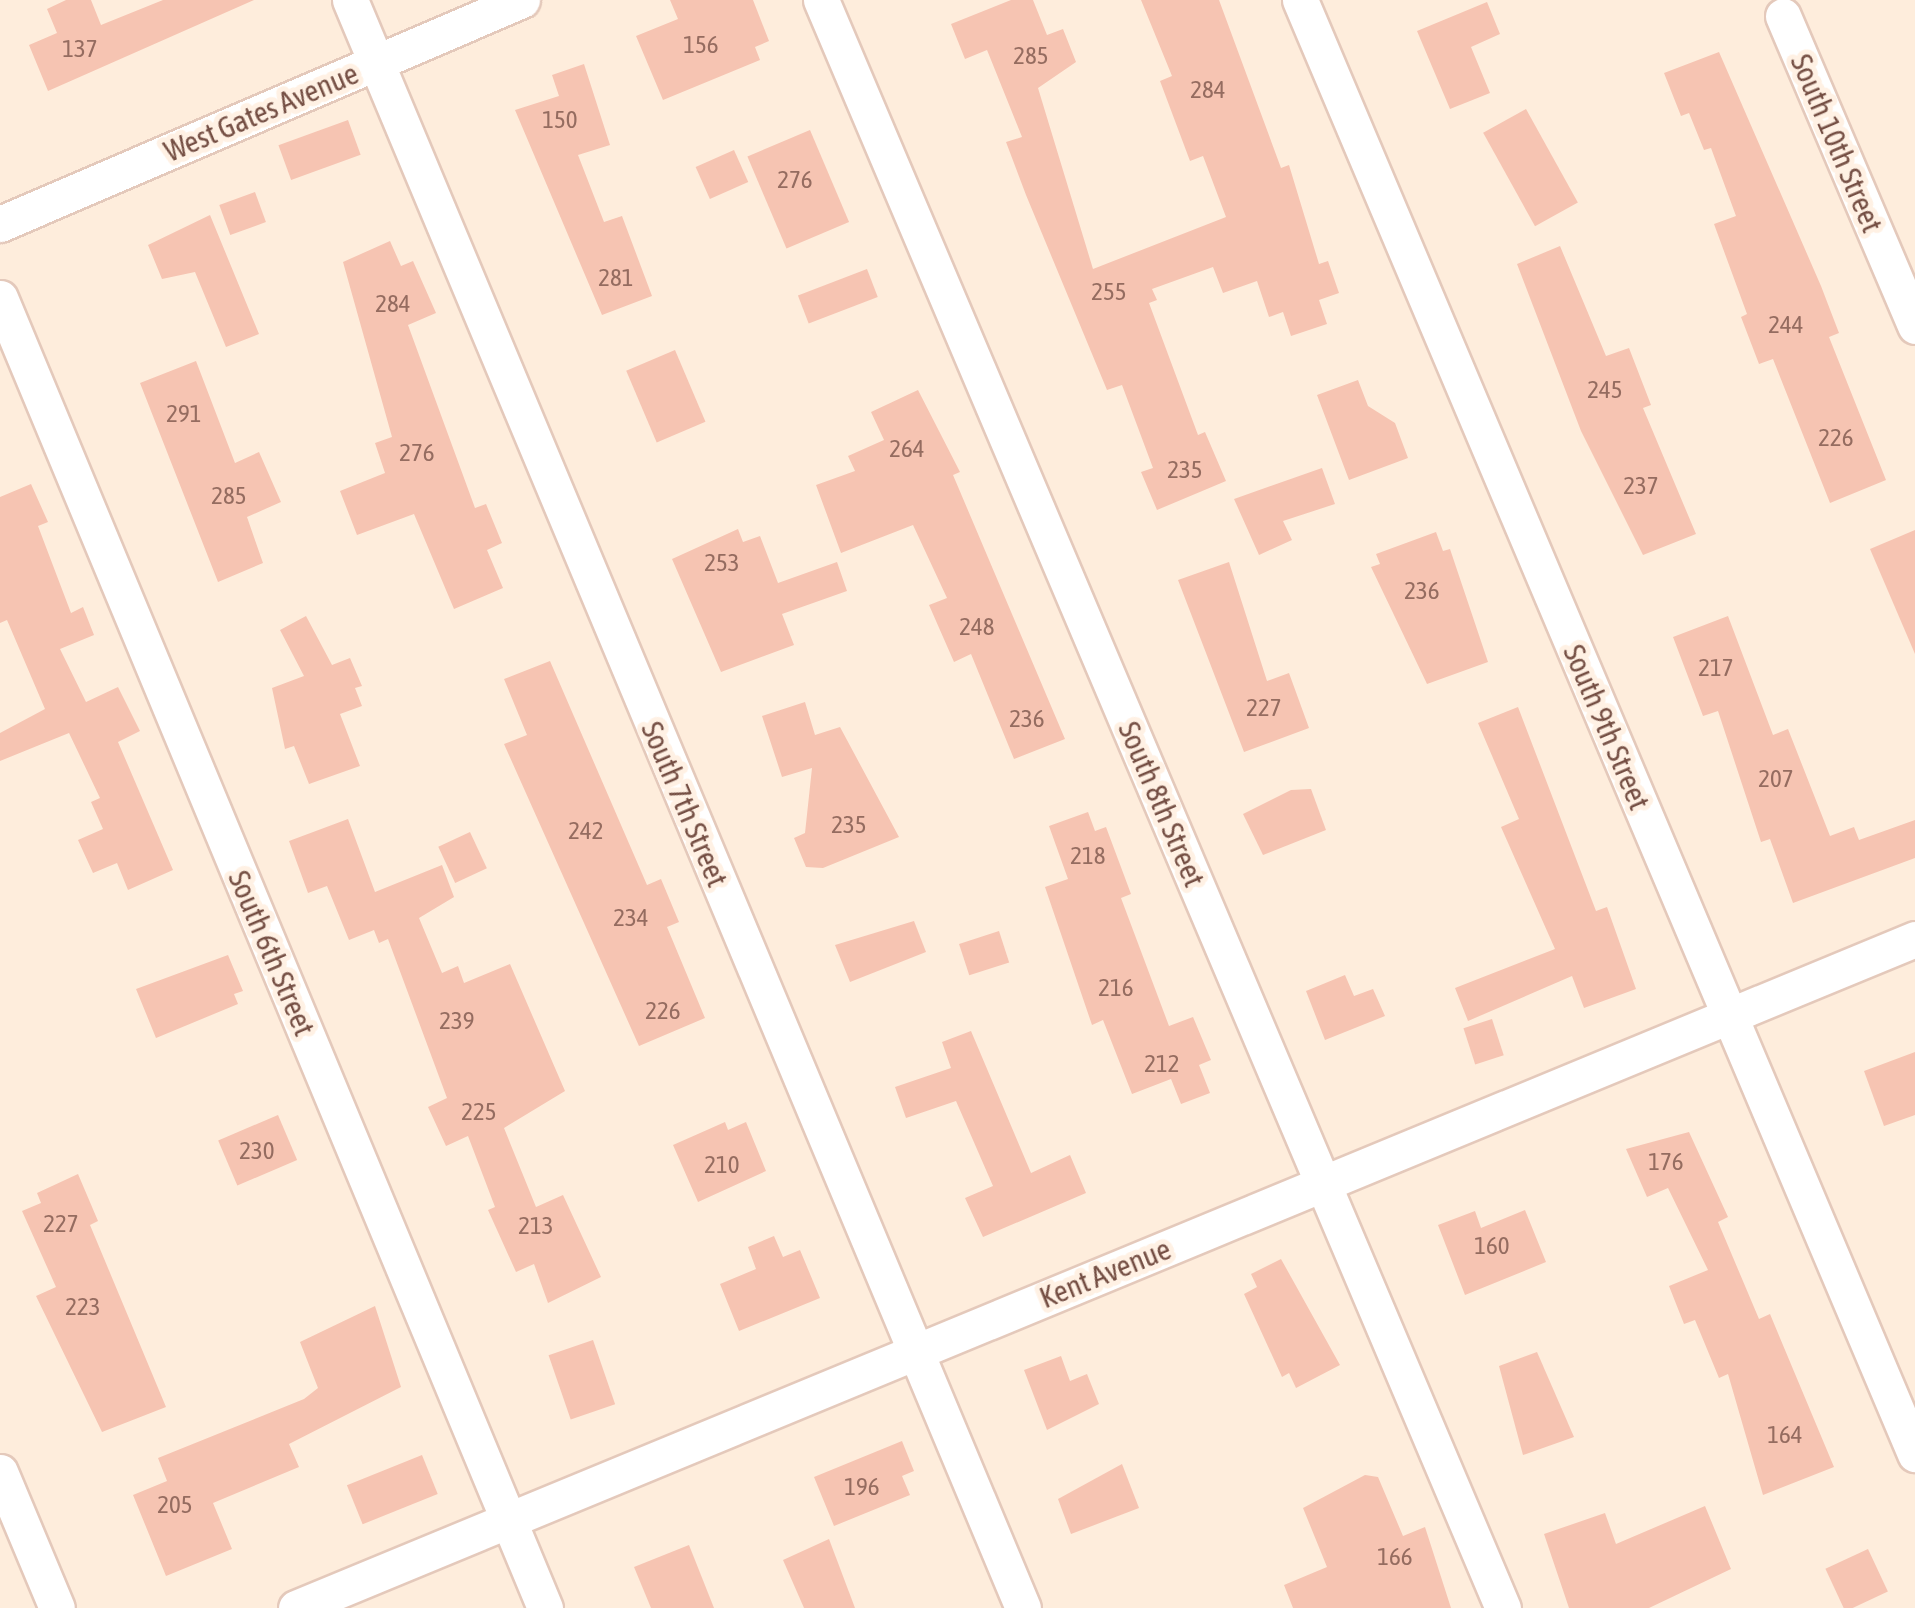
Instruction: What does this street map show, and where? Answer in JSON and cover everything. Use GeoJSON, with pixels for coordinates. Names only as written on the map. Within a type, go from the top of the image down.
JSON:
{"type":"FeatureCollection","features":[{"type":"Feature","properties":{"kind":"street","name":"South 7th Street"},"geometry":{"type":"LineString","coordinates":[[350,0],[1023,1608]]}},
{"type":"Feature","properties":{"kind":"street","name":"West Gates Avenue"},"geometry":{"type":"LineString","coordinates":[[0,224],[522,0]]}},
{"type":"Feature","properties":{"kind":"street","name":"South 8th Street"},"geometry":{"type":"LineString","coordinates":[[821,0],[1502,1608]]}},
{"type":"Feature","properties":{"kind":"street","name":"South 9th Street"},"geometry":{"type":"LineString","coordinates":[[1300,0],[1915,1454]]}},
{"type":"Feature","properties":{"kind":"street","name":"South 10th Street"},"geometry":{"type":"LineString","coordinates":[[1783,16],[1915,326]]}},
{"type":"Feature","properties":{"kind":"street","name":"South 6th Street"},"geometry":{"type":"LineString","coordinates":[[0,298],[544,1608]]}},
{"type":"Feature","properties":{"kind":"street","name":"Kent Avenue"},"geometry":{"type":"LineString","coordinates":[[296,1608],[1915,939]]}},
{"type":"Feature","properties":{"kind":"street"},"geometry":{"type":"LineString","coordinates":[[0,1472],[57,1608]]}},
{"type":"Feature","properties":{"kind":"building"},"geometry":{"type":"Polygon","coordinates":[[[66,0],[91,0],[101,25],[163,0],[254,0],[48,91],[29,45],[57,33],[47,9],[66,0]]]}},
{"type":"Feature","properties":{"kind":"building"},"geometry":{"type":"Polygon","coordinates":[[[670,0],[753,0],[769,41],[755,47],[760,60],[663,100],[636,36],[678,19],[670,0]]]}},
{"type":"Feature","properties":{"kind":"building"},"geometry":{"type":"Polygon","coordinates":[[[1011,0],[1033,0],[1047,35],[1063,29],[1076,62],[1038,88],[1093,269],[1226,217],[1203,156],[1190,161],[1160,81],[1172,76],[1141,0],[1219,0],[1281,168],[1289,165],[1319,264],[1328,261],[1339,293],[1319,300],[1327,324],[1291,336],[1283,312],[1269,317],[1257,281],[1223,293],[1213,267],[1152,289],[1157,300],[1149,303],[1198,435],[1205,432],[1226,481],[1157,510],[1141,472],[1153,468],[1122,385],[1107,390],[1006,142],[1022,137],[987,50],[965,59],[951,24],[1011,0]]]}},
{"type":"Feature","properties":{"kind":"building"},"geometry":{"type":"Polygon","coordinates":[[[1487,2],[1500,34],[1471,47],[1490,93],[1450,109],[1417,31],[1487,2]]]}},
{"type":"Feature","properties":{"kind":"building"},"geometry":{"type":"Polygon","coordinates":[[[1719,52],[1821,286],[1839,333],[1829,337],[1886,480],[1830,503],[1773,359],[1759,364],[1741,317],[1747,314],[1714,224],[1736,216],[1711,148],[1704,150],[1689,113],[1681,116],[1664,73],[1719,52]]]}},
{"type":"Feature","properties":{"kind":"building"},"geometry":{"type":"Polygon","coordinates":[[[584,64],[610,145],[578,155],[604,222],[622,216],[652,296],[602,315],[515,110],[559,96],[552,75],[584,64]]]}},
{"type":"Feature","properties":{"kind":"building"},"geometry":{"type":"Polygon","coordinates":[[[1526,109],[1578,203],[1535,226],[1483,133],[1526,109]]]}},
{"type":"Feature","properties":{"kind":"building"},"geometry":{"type":"Polygon","coordinates":[[[348,120],[361,155],[291,180],[278,145],[348,120]]]}},
{"type":"Feature","properties":{"kind":"building"},"geometry":{"type":"Polygon","coordinates":[[[810,130],[849,222],[786,249],[747,157],[810,130]]]}},
{"type":"Feature","properties":{"kind":"building"},"geometry":{"type":"Polygon","coordinates":[[[734,150],[748,182],[710,199],[696,167],[734,150]]]}},
{"type":"Feature","properties":{"kind":"building"},"geometry":{"type":"Polygon","coordinates":[[[255,192],[266,222],[230,235],[219,205],[255,192]]]}},
{"type":"Feature","properties":{"kind":"building"},"geometry":{"type":"Polygon","coordinates":[[[210,215],[259,334],[226,347],[195,272],[162,279],[148,245],[210,215]]]}},
{"type":"Feature","properties":{"kind":"building"},"geometry":{"type":"Polygon","coordinates":[[[390,241],[401,266],[413,261],[436,313],[408,325],[475,508],[486,504],[502,543],[487,550],[503,588],[454,609],[414,514],[357,535],[340,491],[385,473],[375,443],[392,437],[343,262],[390,241]]]}},
{"type":"Feature","properties":{"kind":"building"},"geometry":{"type":"Polygon","coordinates":[[[1560,246],[1606,356],[1629,348],[1651,405],[1643,408],[1696,534],[1643,555],[1581,431],[1517,264],[1560,246]]]}},
{"type":"Feature","properties":{"kind":"building"},"geometry":{"type":"Polygon","coordinates":[[[867,269],[878,297],[809,324],[798,296],[867,269]]]}},
{"type":"Feature","properties":{"kind":"building"},"geometry":{"type":"Polygon","coordinates":[[[675,350],[705,422],[657,443],[626,371],[675,350]]]}},
{"type":"Feature","properties":{"kind":"building"},"geometry":{"type":"Polygon","coordinates":[[[196,361],[235,463],[259,452],[281,502],[247,517],[263,563],[218,582],[140,383],[196,361]]]}},
{"type":"Feature","properties":{"kind":"building"},"geometry":{"type":"Polygon","coordinates":[[[1358,380],[1368,406],[1395,423],[1408,458],[1349,480],[1317,395],[1358,380]]]}},
{"type":"Feature","properties":{"kind":"building"},"geometry":{"type":"Polygon","coordinates":[[[918,390],[960,472],[953,475],[1065,739],[1014,759],[971,654],[954,662],[929,605],[947,598],[913,525],[841,553],[816,485],[855,471],[848,456],[884,440],[871,412],[918,390]]]}},
{"type":"Feature","properties":{"kind":"building"},"geometry":{"type":"Polygon","coordinates":[[[1322,468],[1335,504],[1283,521],[1292,540],[1259,555],[1234,499],[1322,468]]]}},
{"type":"Feature","properties":{"kind":"building"},"geometry":{"type":"Polygon","coordinates":[[[31,484],[48,522],[38,526],[71,613],[83,607],[94,635],[60,649],[86,702],[118,687],[140,731],[118,742],[173,870],[128,890],[117,863],[93,873],[78,840],[103,829],[91,802],[100,798],[69,733],[0,761],[0,733],[45,709],[7,620],[0,623],[0,497],[31,484]]]}},
{"type":"Feature","properties":{"kind":"building"},"geometry":{"type":"Polygon","coordinates":[[[738,529],[743,542],[760,536],[778,583],[837,562],[847,591],[782,614],[794,645],[721,672],[672,559],[738,529]]]}},
{"type":"Feature","properties":{"kind":"building"},"geometry":{"type":"Polygon","coordinates":[[[1915,530],[1915,654],[1870,549],[1915,530]]]}},
{"type":"Feature","properties":{"kind":"building"},"geometry":{"type":"Polygon","coordinates":[[[1436,532],[1443,551],[1450,549],[1488,662],[1427,684],[1371,567],[1380,564],[1376,554],[1436,532]]]}},
{"type":"Feature","properties":{"kind":"building"},"geometry":{"type":"Polygon","coordinates":[[[1229,562],[1267,681],[1289,673],[1309,728],[1244,752],[1178,580],[1229,562]]]}},
{"type":"Feature","properties":{"kind":"building"},"geometry":{"type":"Polygon","coordinates":[[[306,616],[332,665],[350,658],[362,686],[355,688],[362,706],[340,714],[360,766],[309,784],[294,746],[285,749],[272,688],[304,676],[280,630],[306,616]]]}},
{"type":"Feature","properties":{"kind":"building"},"geometry":{"type":"Polygon","coordinates":[[[1728,616],[1773,735],[1788,729],[1830,836],[1854,827],[1859,840],[1915,820],[1915,858],[1793,903],[1770,839],[1761,842],[1718,711],[1703,716],[1673,637],[1728,616]]]}},
{"type":"Feature","properties":{"kind":"building"},"geometry":{"type":"Polygon","coordinates":[[[550,661],[647,885],[661,879],[679,922],[667,927],[705,1018],[639,1046],[504,744],[527,735],[504,679],[550,661]]]}},
{"type":"Feature","properties":{"kind":"building"},"geometry":{"type":"Polygon","coordinates":[[[805,702],[815,735],[840,727],[899,837],[823,868],[806,867],[794,838],[805,833],[812,768],[782,777],[762,716],[805,702]]]}},
{"type":"Feature","properties":{"kind":"building"},"geometry":{"type":"Polygon","coordinates":[[[1518,707],[1596,911],[1607,907],[1636,989],[1584,1008],[1572,976],[1468,1021],[1455,988],[1555,949],[1501,827],[1519,819],[1478,723],[1518,707]]]}},
{"type":"Feature","properties":{"kind":"building"},"geometry":{"type":"Polygon","coordinates":[[[1311,789],[1326,830],[1263,855],[1243,814],[1291,790],[1311,789]]]}},
{"type":"Feature","properties":{"kind":"building"},"geometry":{"type":"Polygon","coordinates":[[[1088,812],[1095,831],[1106,827],[1131,894],[1121,898],[1169,1026],[1193,1017],[1211,1060],[1199,1065],[1210,1093],[1181,1104],[1171,1079],[1132,1094],[1103,1020],[1092,1025],[1045,887],[1068,879],[1049,826],[1088,812]]]}},
{"type":"Feature","properties":{"kind":"building"},"geometry":{"type":"Polygon","coordinates":[[[348,819],[375,892],[442,865],[454,897],[419,918],[442,973],[458,966],[464,983],[510,964],[565,1091],[504,1128],[536,1207],[563,1195],[601,1277],[548,1303],[534,1264],[516,1272],[488,1210],[495,1207],[468,1136],[446,1146],[428,1107],[447,1098],[388,939],[379,943],[374,930],[349,940],[327,886],[308,893],[289,841],[348,819]]]}},
{"type":"Feature","properties":{"kind":"building"},"geometry":{"type":"Polygon","coordinates":[[[470,832],[487,868],[455,883],[438,847],[470,832]]]}},
{"type":"Feature","properties":{"kind":"building"},"geometry":{"type":"Polygon","coordinates":[[[914,921],[926,952],[850,982],[835,945],[914,921]]]}},
{"type":"Feature","properties":{"kind":"building"},"geometry":{"type":"Polygon","coordinates":[[[999,931],[1009,962],[969,975],[959,944],[999,931]]]}},
{"type":"Feature","properties":{"kind":"building"},"geometry":{"type":"Polygon","coordinates":[[[228,955],[243,991],[234,994],[238,1004],[156,1038],[136,989],[228,955]]]}},
{"type":"Feature","properties":{"kind":"building"},"geometry":{"type":"Polygon","coordinates":[[[1345,975],[1354,996],[1373,989],[1385,1016],[1325,1040],[1306,991],[1345,975]]]}},
{"type":"Feature","properties":{"kind":"building"},"geometry":{"type":"Polygon","coordinates":[[[1492,1019],[1504,1055],[1475,1064],[1463,1028],[1492,1019]]]}},
{"type":"Feature","properties":{"kind":"building"},"geometry":{"type":"Polygon","coordinates":[[[971,1031],[1031,1173],[1070,1155],[1086,1193],[983,1237],[965,1198],[993,1186],[956,1101],[906,1118],[895,1087],[951,1068],[942,1042],[971,1031]]]}},
{"type":"Feature","properties":{"kind":"building"},"geometry":{"type":"Polygon","coordinates":[[[1915,1052],[1915,1115],[1884,1126],[1864,1071],[1915,1052]]]}},
{"type":"Feature","properties":{"kind":"building"},"geometry":{"type":"Polygon","coordinates":[[[278,1115],[297,1160],[237,1186],[218,1140],[278,1115]]]}},
{"type":"Feature","properties":{"kind":"building"},"geometry":{"type":"Polygon","coordinates":[[[725,1122],[728,1130],[746,1122],[766,1171],[698,1202],[673,1145],[725,1122]]]}},
{"type":"Feature","properties":{"kind":"building"},"geometry":{"type":"Polygon","coordinates":[[[1689,1132],[1728,1217],[1718,1222],[1759,1319],[1770,1314],[1834,1467],[1763,1495],[1728,1374],[1719,1378],[1695,1320],[1684,1324],[1669,1286],[1708,1270],[1668,1188],[1647,1197],[1626,1149],[1689,1132]]]}},
{"type":"Feature","properties":{"kind":"building"},"geometry":{"type":"Polygon","coordinates":[[[78,1174],[98,1221],[90,1225],[166,1407],[102,1432],[36,1296],[56,1287],[22,1211],[41,1203],[37,1193],[78,1174]]]}},
{"type":"Feature","properties":{"kind":"building"},"geometry":{"type":"Polygon","coordinates":[[[1525,1210],[1546,1262],[1465,1295],[1438,1225],[1475,1211],[1481,1228],[1525,1210]]]}},
{"type":"Feature","properties":{"kind":"building"},"geometry":{"type":"Polygon","coordinates":[[[774,1236],[783,1257],[800,1250],[820,1298],[739,1331],[720,1284],[756,1269],[748,1247],[774,1236]]]}},
{"type":"Feature","properties":{"kind":"building"},"geometry":{"type":"Polygon","coordinates":[[[1281,1259],[1340,1365],[1296,1388],[1289,1373],[1282,1377],[1244,1294],[1257,1287],[1251,1274],[1281,1259]]]}},
{"type":"Feature","properties":{"kind":"building"},"geometry":{"type":"Polygon","coordinates":[[[375,1306],[401,1387],[289,1444],[299,1467],[213,1503],[232,1549],[166,1576],[133,1495],[167,1481],[158,1458],[304,1399],[318,1388],[300,1342],[375,1306]]]}},
{"type":"Feature","properties":{"kind":"building"},"geometry":{"type":"Polygon","coordinates":[[[593,1340],[615,1404],[571,1420],[549,1355],[593,1340]]]}},
{"type":"Feature","properties":{"kind":"building"},"geometry":{"type":"Polygon","coordinates":[[[1537,1352],[1574,1437],[1523,1455],[1499,1366],[1537,1352]]]}},
{"type":"Feature","properties":{"kind":"building"},"geometry":{"type":"Polygon","coordinates":[[[1061,1356],[1070,1381],[1087,1374],[1099,1404],[1047,1430],[1024,1370],[1061,1356]]]}},
{"type":"Feature","properties":{"kind":"building"},"geometry":{"type":"Polygon","coordinates":[[[902,1441],[914,1471],[902,1476],[910,1495],[834,1526],[814,1477],[902,1441]]]}},
{"type":"Feature","properties":{"kind":"building"},"geometry":{"type":"Polygon","coordinates":[[[422,1455],[438,1494],[363,1524],[347,1485],[422,1455]]]}},
{"type":"Feature","properties":{"kind":"building"},"geometry":{"type":"Polygon","coordinates":[[[1122,1464],[1139,1508],[1071,1534],[1058,1499],[1122,1464]]]}},
{"type":"Feature","properties":{"kind":"building"},"geometry":{"type":"Polygon","coordinates":[[[1365,1475],[1378,1477],[1403,1536],[1425,1527],[1451,1608],[1293,1608],[1284,1585],[1327,1567],[1303,1508],[1365,1475]]]}},
{"type":"Feature","properties":{"kind":"building"},"geometry":{"type":"Polygon","coordinates":[[[1705,1506],[1731,1569],[1649,1608],[1569,1608],[1544,1534],[1605,1513],[1616,1544],[1705,1506]]]}},
{"type":"Feature","properties":{"kind":"building"},"geometry":{"type":"Polygon","coordinates":[[[829,1539],[855,1608],[804,1608],[783,1560],[829,1539]]]}},
{"type":"Feature","properties":{"kind":"building"},"geometry":{"type":"Polygon","coordinates":[[[689,1545],[714,1608],[651,1608],[634,1567],[689,1545]]]}},
{"type":"Feature","properties":{"kind":"building"},"geometry":{"type":"Polygon","coordinates":[[[1868,1549],[1888,1592],[1853,1608],[1844,1608],[1825,1569],[1868,1549]]]}}]}
